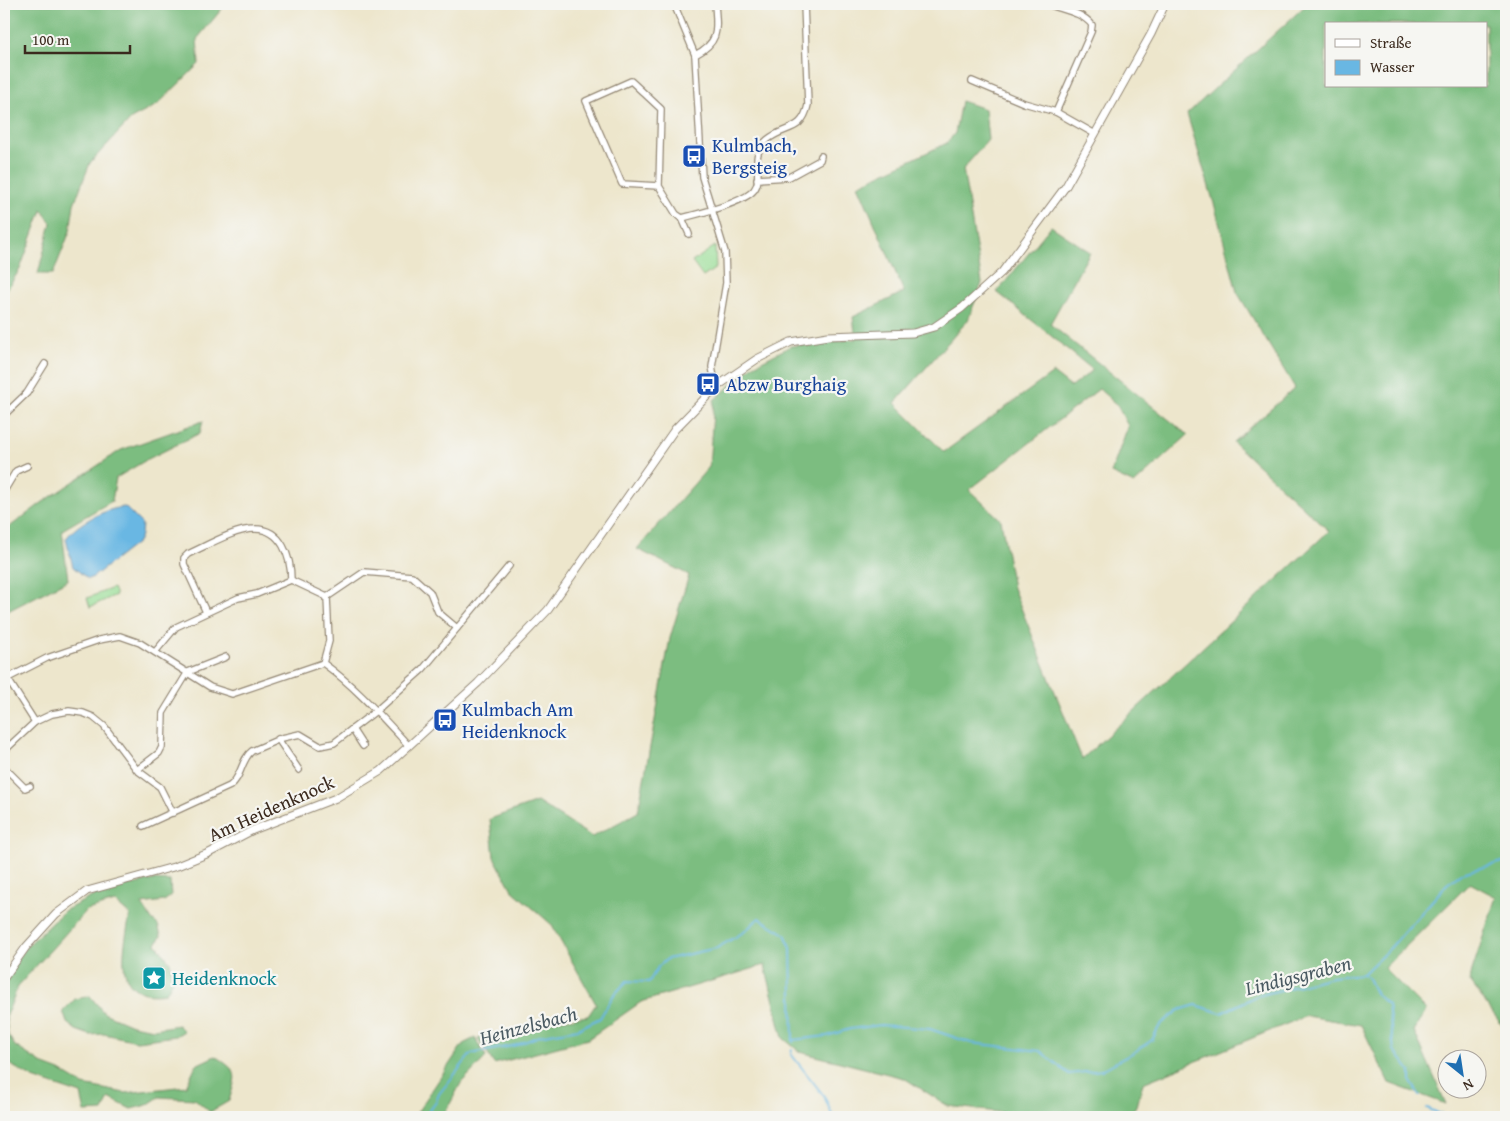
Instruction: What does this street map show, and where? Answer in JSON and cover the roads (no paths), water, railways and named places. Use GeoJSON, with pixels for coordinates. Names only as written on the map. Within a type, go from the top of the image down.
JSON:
{"type":"FeatureCollection","features":[{"type":"Feature","properties":{"kind":"street"},"geometry":{"type":"LineString","coordinates":[[674,4],[695,55],[702,177],[723,243],[726,260],[726,283],[712,367],[716,387]]}},
{"type":"Feature","properties":{"kind":"street"},"geometry":{"type":"LineString","coordinates":[[695,55],[708,48],[712,43],[716,32],[715,4]]}},
{"type":"Feature","properties":{"kind":"street"},"geometry":{"type":"LineString","coordinates":[[682,218],[746,197],[755,190],[757,154],[761,146],[768,139],[797,125],[805,116],[808,105],[804,4]]}},
{"type":"Feature","properties":{"kind":"street"},"geometry":{"type":"LineString","coordinates":[[1048,4],[1073,12],[1088,20],[1092,25],[1091,32],[1056,112]]}},
{"type":"Feature","properties":{"kind":"street","name":"Am Heidenknock"},"geometry":{"type":"LineString","coordinates":[[4,978],[26,947],[59,910],[87,891],[176,866],[209,853],[253,830],[336,798],[369,780],[478,684],[532,627],[574,574],[675,429],[716,387],[757,359],[791,342],[828,336],[913,333],[934,327],[962,308],[1002,272],[1066,186],[1151,34],[1165,4]]}},
{"type":"Feature","properties":{"kind":"street"},"geometry":{"type":"LineString","coordinates":[[659,186],[622,184],[586,101],[631,81],[661,109],[659,186],[672,207],[682,218],[689,234]]}},
{"type":"Feature","properties":{"kind":"street"},"geometry":{"type":"LineString","coordinates":[[972,81],[1024,103],[1056,112],[1095,134]]}},
{"type":"Feature","properties":{"kind":"street"},"geometry":{"type":"LineString","coordinates":[[757,179],[789,177],[820,160],[821,156]]}},
{"type":"Feature","properties":{"kind":"street"},"geometry":{"type":"LineString","coordinates":[[4,415],[26,393],[45,364]]}},
{"type":"Feature","properties":{"kind":"street"},"geometry":{"type":"LineString","coordinates":[[4,491],[16,471],[28,466]]}},
{"type":"Feature","properties":{"kind":"street"},"geometry":{"type":"LineString","coordinates":[[206,612],[184,564],[184,558],[188,554],[244,531],[261,530],[277,538],[284,545],[290,560],[291,580]]}},
{"type":"Feature","properties":{"kind":"street"},"geometry":{"type":"LineString","coordinates":[[143,826],[230,786],[238,778],[248,754],[278,739],[300,734],[315,744],[324,747],[352,729],[377,710],[422,669],[509,566]]}},
{"type":"Feature","properties":{"kind":"street"},"geometry":{"type":"LineString","coordinates":[[327,597],[364,572],[412,576],[430,592],[438,612],[457,628]]}},
{"type":"Feature","properties":{"kind":"street"},"geometry":{"type":"LineString","coordinates":[[155,652],[171,631],[206,612],[238,598],[257,594],[291,580],[327,597]]}},
{"type":"Feature","properties":{"kind":"street"},"geometry":{"type":"LineString","coordinates":[[323,663],[329,641],[327,597]]}},
{"type":"Feature","properties":{"kind":"street"},"geometry":{"type":"LineString","coordinates":[[35,722],[5,679],[47,658],[109,637],[131,638],[210,687],[232,694],[323,663]]}},
{"type":"Feature","properties":{"kind":"street"},"geometry":{"type":"LineString","coordinates":[[137,770],[159,753],[162,747],[163,713],[188,672],[226,657]]}},
{"type":"Feature","properties":{"kind":"street"},"geometry":{"type":"LineString","coordinates":[[323,663],[341,676],[377,710],[409,746]]}},
{"type":"Feature","properties":{"kind":"street"},"geometry":{"type":"LineString","coordinates":[[4,751],[35,722],[52,714],[69,711],[93,717],[104,726],[137,770],[160,788],[173,813]]}},
{"type":"Feature","properties":{"kind":"street"},"geometry":{"type":"LineString","coordinates":[[352,729],[363,746]]}},
{"type":"Feature","properties":{"kind":"street"},"geometry":{"type":"LineString","coordinates":[[278,739],[299,770]]}},
{"type":"Feature","properties":{"kind":"street"},"geometry":{"type":"LineString","coordinates":[[4,767],[25,788],[30,786]]}},
{"type":"Feature","properties":{"kind":"water"},"geometry":{"type":"Polygon","coordinates":[[[125,507],[142,524],[138,542],[88,579],[73,567],[66,539],[77,527],[92,517],[125,507]]]}},
{"type":"Feature","properties":{"kind":"waterway","name":"Lindigsgraben"},"geometry":{"type":"LineString","coordinates":[[793,1040],[827,1036],[850,1029],[881,1025],[930,1029],[971,1043],[1040,1051],[1069,1074],[1102,1070],[1152,1040],[1160,1025],[1179,1010],[1196,1005],[1221,1013],[1257,996],[1332,977],[1363,974],[1391,947],[1447,884],[1462,873],[1506,861]]}},
{"type":"Feature","properties":{"kind":"waterway","name":"Heinzelsbach"},"geometry":{"type":"LineString","coordinates":[[425,1117],[436,1102],[439,1094],[471,1054],[517,1045],[539,1036],[578,1029],[600,1018],[613,996],[627,981],[649,982],[658,967],[667,959],[717,948],[744,932],[759,918],[785,934],[791,948],[793,1042]]}},
{"type":"Feature","properties":{"kind":"waterway"},"geometry":{"type":"LineString","coordinates":[[1363,974],[1368,978],[1375,993],[1388,1005],[1394,1050],[1411,1072],[1411,1082],[1420,1096]]}},
{"type":"Feature","properties":{"kind":"waterway","name":"Heinzelsbach"},"geometry":{"type":"LineString","coordinates":[[792,1050],[791,1054],[824,1096],[833,1117]]}},
{"type":"Feature","properties":{"kind":"waterway"},"geometry":{"type":"LineString","coordinates":[[1427,1108],[1447,1117]]}},
{"type":"Feature","properties":{"kind":"place","name":"Kulmbach, Bergsteig"},"geometry":{"type":"Point","coordinates":[694,156]}},
{"type":"Feature","properties":{"kind":"place","name":"Abzw Burghaig"},"geometry":{"type":"Point","coordinates":[708,384]}},
{"type":"Feature","properties":{"kind":"place","name":"Kulmbach Am Heidenknock"},"geometry":{"type":"Point","coordinates":[445,720]}},
{"type":"Feature","properties":{"kind":"place","name":"Heidenknock"},"geometry":{"type":"Point","coordinates":[154,978]}}]}
